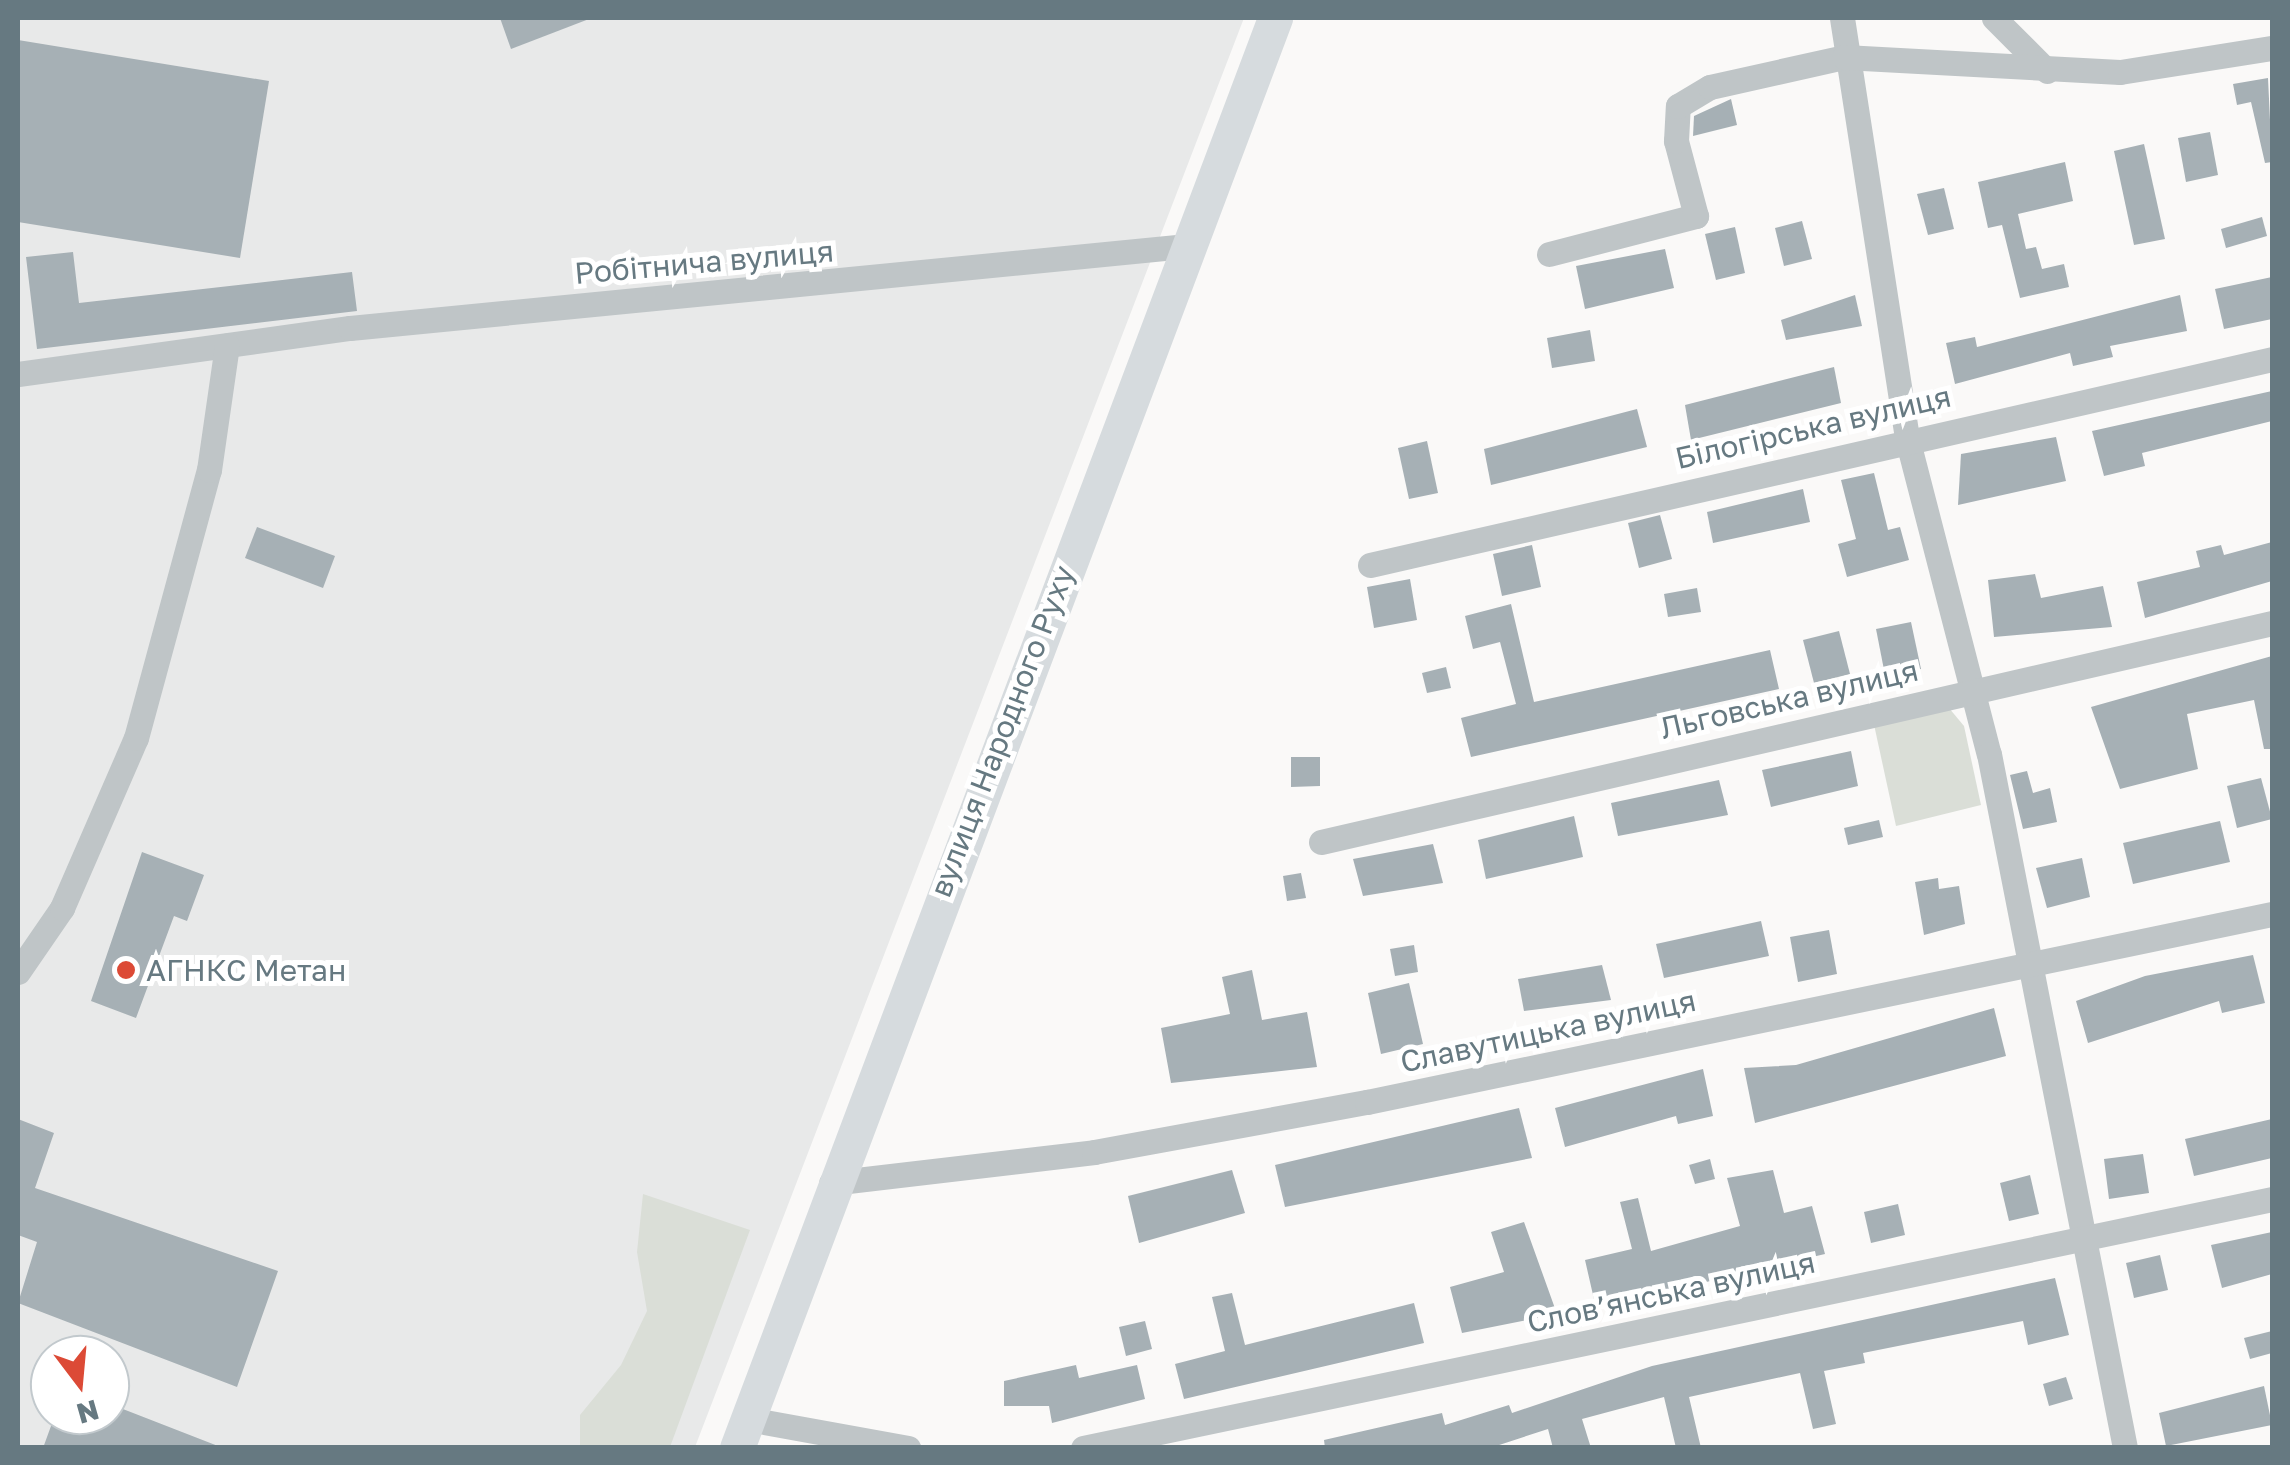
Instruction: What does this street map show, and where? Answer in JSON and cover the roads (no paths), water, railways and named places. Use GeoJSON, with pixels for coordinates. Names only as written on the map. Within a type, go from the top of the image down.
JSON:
{"type":"FeatureCollection","features":[{"type":"Feature","properties":{"kind":"main road","name":"вулиця Народного Руху"},"geometry":{"type":"LineString","coordinates":[[742,1433],[831,1183],[1275,18]]}},
{"type":"Feature","properties":{"kind":"street"},"geometry":{"type":"LineString","coordinates":[[1842,18],[1844,57],[1907,438],[1974,690],[2124,1448]]}},
{"type":"Feature","properties":{"kind":"street"},"geometry":{"type":"LineString","coordinates":[[1994,18],[2048,70]]}},
{"type":"Feature","properties":{"kind":"street"},"geometry":{"type":"LineString","coordinates":[[1549,254],[1696,216],[1676,141],[1678,106],[1710,87],[1844,57],[2120,72],[2272,48]]}},
{"type":"Feature","properties":{"kind":"street","name":"Робітнича вулиця"},"geometry":{"type":"LineString","coordinates":[[18,374],[227,345],[1186,246]]}},
{"type":"Feature","properties":{"kind":"street"},"geometry":{"type":"LineString","coordinates":[[18,972],[62,908],[136,738],[209,470],[227,345]]}},
{"type":"Feature","properties":{"kind":"street","name":"Білогірська вулиця"},"geometry":{"type":"LineString","coordinates":[[1370,565],[1907,438],[2272,359]]}},
{"type":"Feature","properties":{"kind":"street","name":"Льговська вулиця"},"geometry":{"type":"LineString","coordinates":[[1321,842],[2272,623]]}},
{"type":"Feature","properties":{"kind":"street","name":"Славутицька вулиця"},"geometry":{"type":"LineString","coordinates":[[831,1183],[1114,1148],[2272,914]]}},
{"type":"Feature","properties":{"kind":"street","name":"Словʼянська вулиця"},"geometry":{"type":"LineString","coordinates":[[1083,1448],[2272,1199]]}},
{"type":"Feature","properties":{"kind":"street"},"geometry":{"type":"LineString","coordinates":[[742,1433],[908,1448]]}},
{"type":"Feature","properties":{"kind":"place","name":"АГНКС Метан"},"geometry":{"type":"Point","coordinates":[126,970]}}]}
